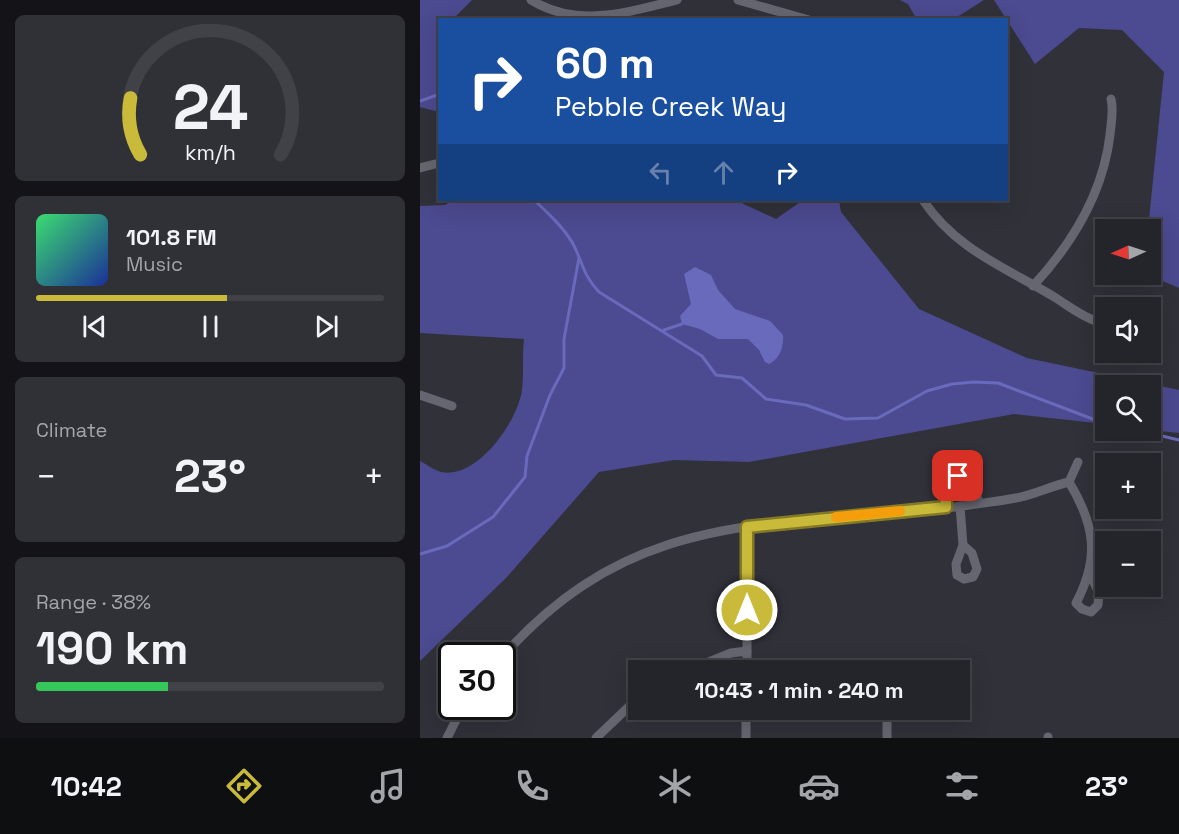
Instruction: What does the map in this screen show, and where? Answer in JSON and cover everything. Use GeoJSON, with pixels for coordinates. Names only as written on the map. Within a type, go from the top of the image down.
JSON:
{"type":"FeatureCollection","features":[{"type":"Feature","properties":{"kind":"street"},"geometry":{"type":"LineString","coordinates":[[531,0],[548,9],[577,16],[610,16],[677,0]]}},
{"type":"Feature","properties":{"kind":"street"},"geometry":{"type":"LineString","coordinates":[[738,0],[802,18]]}},
{"type":"Feature","properties":{"kind":"street"},"geometry":{"type":"LineString","coordinates":[[640,9],[642,18]]}},
{"type":"Feature","properties":{"kind":"street"},"geometry":{"type":"LineString","coordinates":[[1033,286],[1077,228],[1095,194],[1108,149],[1113,108],[1111,99]]}},
{"type":"Feature","properties":{"kind":"street"},"geometry":{"type":"LineString","coordinates":[[420,168],[435,164]]}},
{"type":"Feature","properties":{"kind":"street"},"geometry":{"type":"LineString","coordinates":[[924,201],[955,238],[986,261],[1077,313],[1095,321]]}},
{"type":"Feature","properties":{"kind":"street"},"geometry":{"type":"LineString","coordinates":[[420,395],[452,406]]}},
{"type":"Feature","properties":{"kind":"street"},"geometry":{"type":"LineString","coordinates":[[1078,462],[1069,482],[1089,525],[1090,574]]}},
{"type":"Feature","properties":{"kind":"street"},"geometry":{"type":"LineString","coordinates":[[946,507],[946,487],[950,480],[958,476],[972,483],[979,503]]}},
{"type":"Feature","properties":{"kind":"street"},"geometry":{"type":"LineString","coordinates":[[516,643],[545,613],[610,568],[687,538],[747,527],[960,506],[1022,496],[1069,482]]}},
{"type":"Feature","properties":{"kind":"street"},"geometry":{"type":"LineString","coordinates":[[960,506],[963,545]]}},
{"type":"Feature","properties":{"kind":"street"},"geometry":{"type":"LineString","coordinates":[[747,527],[747,660]]}},
{"type":"Feature","properties":{"kind":"street"},"geometry":{"type":"LineString","coordinates":[[714,660],[731,653],[747,651]]}},
{"type":"Feature","properties":{"kind":"street"},"geometry":{"type":"LineString","coordinates":[[596,738],[628,707]]}},
{"type":"Feature","properties":{"kind":"street"},"geometry":{"type":"LineString","coordinates":[[447,738],[456,720]]}},
{"type":"Feature","properties":{"kind":"street"},"geometry":{"type":"LineString","coordinates":[[746,720],[746,738]]}},
{"type":"Feature","properties":{"kind":"street"},"geometry":{"type":"LineString","coordinates":[[887,720],[887,738]]}},
{"type":"Feature","properties":{"kind":"shaded area"},"geometry":{"type":"Polygon","coordinates":[[[420,0],[472,0],[454,18],[438,18],[438,112],[420,107],[420,0]]]}},
{"type":"Feature","properties":{"kind":"shaded area"},"geometry":{"type":"Polygon","coordinates":[[[900,0],[984,0],[956,18],[916,18],[908,4],[900,0]]]}},
{"type":"Feature","properties":{"kind":"shaded area"},"geometry":{"type":"Polygon","coordinates":[[[994,0],[1179,0],[1179,288],[1161,280],[1161,219],[1149,219],[1164,72],[1122,30],[1079,28],[1035,64],[1008,22],[1008,18],[1006,18],[994,0]]]}},
{"type":"Feature","properties":{"kind":"shaded area"},"geometry":{"type":"Polygon","coordinates":[[[452,201],[737,201],[776,219],[802,201],[839,201],[841,212],[919,309],[1027,358],[1108,375],[1095,375],[1095,423],[1014,414],[749,462],[674,460],[599,472],[507,577],[420,661],[420,461],[441,472],[455,472],[468,467],[494,446],[513,417],[519,403],[523,384],[524,339],[420,333],[420,206],[445,205],[452,201]]]}},
{"type":"Feature","properties":{"kind":"shaded area"},"geometry":{"type":"Polygon","coordinates":[[[695,267],[711,275],[718,290],[735,309],[770,321],[783,335],[780,352],[773,362],[769,364],[765,362],[759,350],[748,339],[718,339],[700,329],[682,324],[680,316],[691,304],[684,274],[695,267]]]}},
{"type":"Feature","properties":{"kind":"shaded area"},"geometry":{"type":"Polygon","coordinates":[[[1161,386],[1179,390],[1179,433],[1161,431],[1161,386]]]}},
{"type":"Feature","properties":{"kind":"waterway"},"geometry":{"type":"LineString","coordinates":[[420,101],[438,95]]}},
{"type":"Feature","properties":{"kind":"waterway"},"geometry":{"type":"LineString","coordinates":[[535,201],[568,236],[586,274],[599,292],[702,356],[716,375],[742,378],[766,399],[806,405],[845,419],[878,418],[927,391],[952,384],[998,383],[1095,420]]}},
{"type":"Feature","properties":{"kind":"waterway"},"geometry":{"type":"LineString","coordinates":[[420,554],[447,546],[493,517],[525,477],[527,456],[550,395],[564,368],[564,339],[579,258]]}},
{"type":"Feature","properties":{"kind":"waterway"},"geometry":{"type":"LineString","coordinates":[[664,330],[682,324]]}},
{"type":"Feature","properties":{"kind":"waterway"},"geometry":{"type":"LineString","coordinates":[[1161,436],[1179,440]]}},
{"type":"Feature","properties":{"kind":"slow traffic"},"geometry":{"type":"LineString","coordinates":[[836,517],[900,511]]}},
{"type":"Feature","properties":{"kind":"route"},"geometry":{"type":"LineString","coordinates":[[747,610],[747,527],[946,507],[947,484],[958,476]]}}]}
